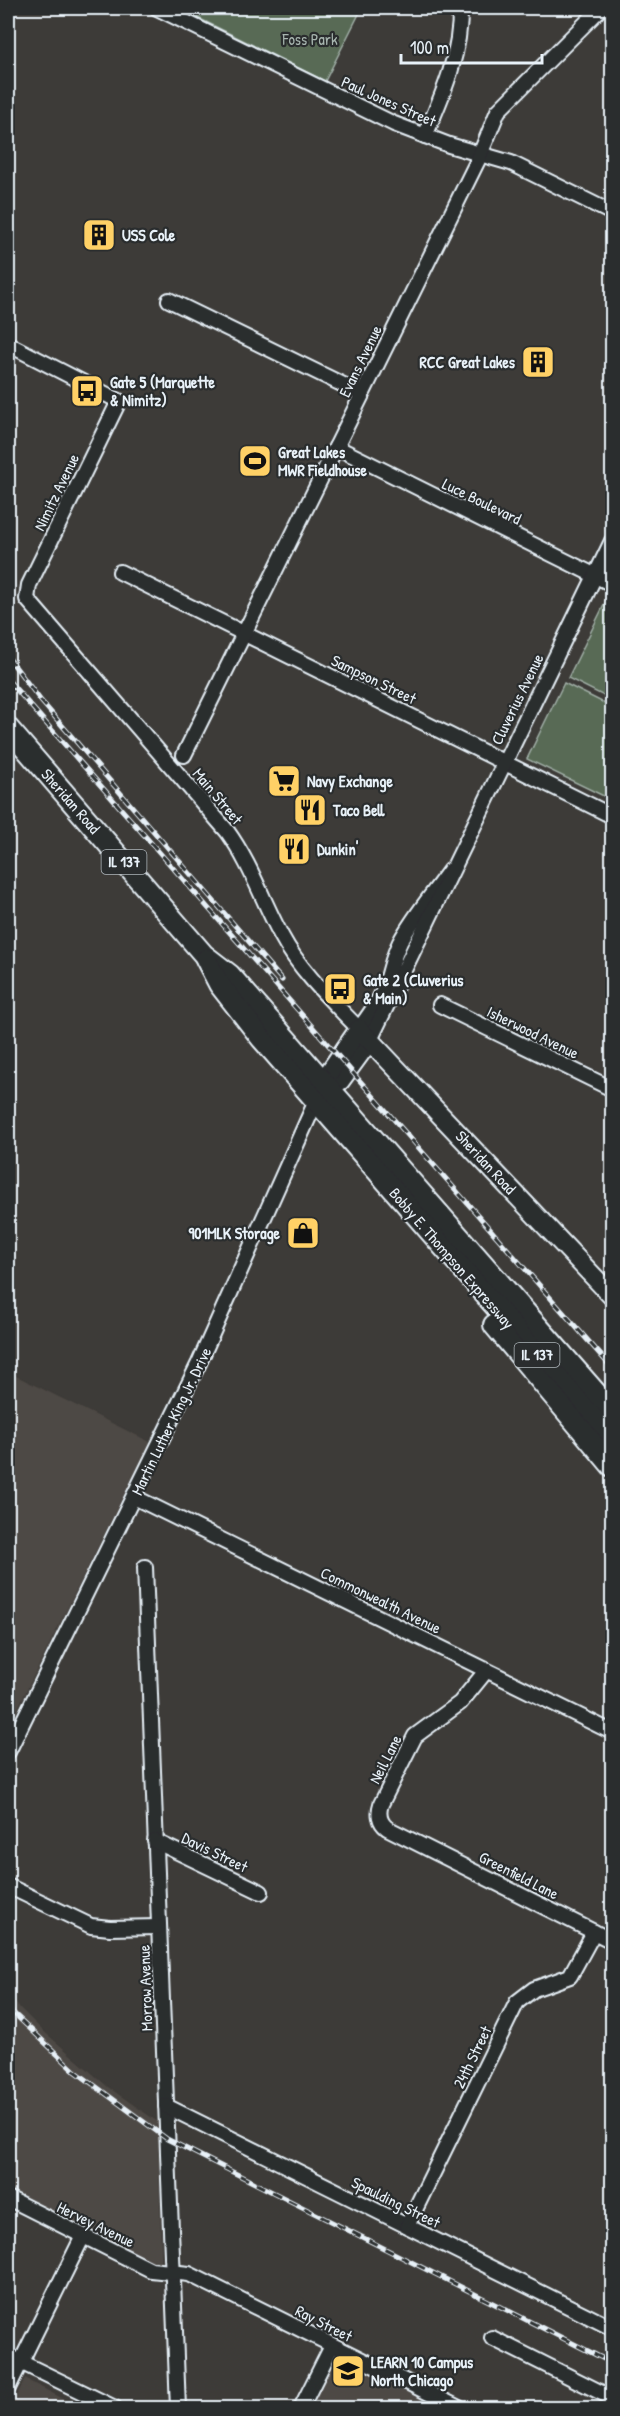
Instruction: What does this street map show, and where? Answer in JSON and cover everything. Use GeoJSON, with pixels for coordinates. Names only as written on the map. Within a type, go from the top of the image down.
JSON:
{"type":"FeatureCollection","features":[{"type":"Feature","properties":{"kind":"highway","name":"Sheridan Road"},"geometry":{"type":"LineString","coordinates":[[8,728],[204,955],[219,984],[321,1094]]}},
{"type":"Feature","properties":{"kind":"highway","name":"Bobby E. Thompson Expressway"},"geometry":{"type":"LineString","coordinates":[[321,1094],[461,1269],[612,1440]]}},
{"type":"Feature","properties":{"kind":"highway","name":"Bobby E. Thompson Expressway"},"geometry":{"type":"LineString","coordinates":[[321,1094],[612,1411]]}},
{"type":"Feature","properties":{"kind":"highway"},"geometry":{"type":"LineString","coordinates":[[461,1269],[469,1295],[612,1466]]}},
{"type":"Feature","properties":{"kind":"main road","name":"Martin Luther King Jr. Drive"},"geometry":{"type":"LineString","coordinates":[[321,1094],[330,1071],[364,1035]]}},
{"type":"Feature","properties":{"kind":"main road","name":"Sheridan Road"},"geometry":{"type":"LineString","coordinates":[[364,1035],[612,1296]]}},
{"type":"Feature","properties":{"kind":"street","name":"Paul Jones Street"},"geometry":{"type":"LineString","coordinates":[[157,8],[394,124],[511,163],[612,213]]}},
{"type":"Feature","properties":{"kind":"street"},"geometry":{"type":"LineString","coordinates":[[425,136],[452,71],[458,43],[460,8]]}},
{"type":"Feature","properties":{"kind":"street","name":"Evans Avenue"},"geometry":{"type":"LineString","coordinates":[[184,755],[481,153],[498,111],[601,8]]}},
{"type":"Feature","properties":{"kind":"street"},"geometry":{"type":"LineString","coordinates":[[169,300],[363,394]]}},
{"type":"Feature","properties":{"kind":"street","name":"Nimitz Avenue"},"geometry":{"type":"LineString","coordinates":[[8,344],[119,400],[29,585],[27,599]]}},
{"type":"Feature","properties":{"kind":"street","name":"Luce Boulevard"},"geometry":{"type":"LineString","coordinates":[[336,447],[612,584]]}},
{"type":"Feature","properties":{"kind":"street","name":"Cluverius Avenue"},"geometry":{"type":"LineString","coordinates":[[364,1035],[430,920],[450,870],[612,541]]}},
{"type":"Feature","properties":{"kind":"street","name":"Sampson Street"},"geometry":{"type":"LineString","coordinates":[[120,572],[612,816]]}},
{"type":"Feature","properties":{"kind":"street","name":"Main Street"},"geometry":{"type":"LineString","coordinates":[[27,599],[227,831],[245,858],[270,915],[288,947],[364,1035]]}},
{"type":"Feature","properties":{"kind":"street","name":"Isherwood Avenue"},"geometry":{"type":"LineString","coordinates":[[440,1005],[612,1089]]}},
{"type":"Feature","properties":{"kind":"street","name":"Martin Luther King Jr. Drive"},"geometry":{"type":"LineString","coordinates":[[8,1752],[228,1303],[321,1094]]}},
{"type":"Feature","properties":{"kind":"street","name":"Commonwealth Avenue"},"geometry":{"type":"LineString","coordinates":[[134,1497],[486,1671],[611,1730]]}},
{"type":"Feature","properties":{"kind":"street","name":"Morrow Avenue"},"geometry":{"type":"LineString","coordinates":[[145,1567],[178,2409]]}},
{"type":"Feature","properties":{"kind":"street","name":"Neil Lane"},"geometry":{"type":"LineString","coordinates":[[411,1840],[384,1825],[379,1816],[381,1804],[415,1736],[460,1703],[486,1671]]}},
{"type":"Feature","properties":{"kind":"street","name":"Greenfield Lane"},"geometry":{"type":"LineString","coordinates":[[411,1840],[612,1941]]}},
{"type":"Feature","properties":{"kind":"street","name":"Davis Street"},"geometry":{"type":"LineString","coordinates":[[155,1841],[261,1892]]}},
{"type":"Feature","properties":{"kind":"street"},"geometry":{"type":"LineString","coordinates":[[8,1886],[91,1926],[158,1927]]}},
{"type":"Feature","properties":{"kind":"street","name":"24th Street"},"geometry":{"type":"LineString","coordinates":[[407,2226],[517,2002],[534,1989],[570,1976],[594,1932]]}},
{"type":"Feature","properties":{"kind":"street","name":"Spaulding Street"},"geometry":{"type":"LineString","coordinates":[[166,2106],[612,2328]]}},
{"type":"Feature","properties":{"kind":"street","name":"Hervey Avenue"},"geometry":{"type":"LineString","coordinates":[[8,2198],[152,2270],[173,2272]]}},
{"type":"Feature","properties":{"kind":"street"},"geometry":{"type":"LineString","coordinates":[[8,2388],[83,2236]]}},
{"type":"Feature","properties":{"kind":"street","name":"Ray Street"},"geometry":{"type":"LineString","coordinates":[[173,2272],[189,2274],[459,2409]]}},
{"type":"Feature","properties":{"kind":"street"},"geometry":{"type":"LineString","coordinates":[[492,2338],[612,2398]]}},
{"type":"Feature","properties":{"kind":"street"},"geometry":{"type":"LineString","coordinates":[[301,2409],[332,2346]]}},
{"type":"Feature","properties":{"kind":"street"},"geometry":{"type":"LineString","coordinates":[[8,2356],[115,2409]]}},
{"type":"Feature","properties":{"kind":"shaded area"},"geometry":{"type":"Polygon","coordinates":[[[8,1372],[150,1442],[8,1728],[8,1372]]]}},
{"type":"Feature","properties":{"kind":"shaded area"},"geometry":{"type":"Polygon","coordinates":[[[8,1996],[41,2029],[108,2087],[158,2122],[162,2281],[8,2204],[8,1996]]]}},
{"type":"Feature","properties":{"kind":"shaded area","name":"LEARN 10 Campus North Chicago"},"geometry":{"type":"Polygon","coordinates":[[[334,2354],[402,2385],[400,2389],[441,2408],[305,2408],[334,2354]]]}},
{"type":"Feature","properties":{"kind":"shaded area"},"geometry":{"type":"Polygon","coordinates":[[[25,2379],[81,2408],[10,2408],[25,2379]]]}},
{"type":"Feature","properties":{"kind":"green space","name":"Foss Park"},"geometry":{"type":"Polygon","coordinates":[[[178,8],[362,8],[325,81],[178,8]]]}},
{"type":"Feature","properties":{"kind":"green space"},"geometry":{"type":"Polygon","coordinates":[[[608,597],[612,599],[612,700],[568,678],[608,597]]]}},
{"type":"Feature","properties":{"kind":"green space"},"geometry":{"type":"Polygon","coordinates":[[[564,683],[612,707],[612,800],[527,759],[564,683]]]}},
{"type":"Feature","properties":{"kind":"railway"},"geometry":{"type":"LineString","coordinates":[[8,657],[41,701],[282,980]]}},
{"type":"Feature","properties":{"kind":"railway"},"geometry":{"type":"LineString","coordinates":[[8,680],[612,1368]]}},
{"type":"Feature","properties":{"kind":"railway"},"geometry":{"type":"LineString","coordinates":[[8,2008],[75,2071],[167,2139],[612,2363]]}},
{"type":"Feature","properties":{"kind":"place","name":"USS Cole"},"geometry":{"type":"Point","coordinates":[99,235]}},
{"type":"Feature","properties":{"kind":"place","name":"RCC Great Lakes"},"geometry":{"type":"Point","coordinates":[538,362]}},
{"type":"Feature","properties":{"kind":"place","name":"Gate 5 (Marquette & Nimitz)"},"geometry":{"type":"Point","coordinates":[87,391]}},
{"type":"Feature","properties":{"kind":"place","name":"Great Lakes MWR Fieldhouse"},"geometry":{"type":"Point","coordinates":[255,461]}},
{"type":"Feature","properties":{"kind":"place","name":"Navy Exchange"},"geometry":{"type":"Point","coordinates":[284,781]}},
{"type":"Feature","properties":{"kind":"place","name":"Taco Bell"},"geometry":{"type":"Point","coordinates":[310,810]}},
{"type":"Feature","properties":{"kind":"place","name":"Dunkin'"},"geometry":{"type":"Point","coordinates":[294,849]}},
{"type":"Feature","properties":{"kind":"place","name":"Gate 2 (Cluverius & Main)"},"geometry":{"type":"Point","coordinates":[340,989]}},
{"type":"Feature","properties":{"kind":"place","name":"901MLK Storage"},"geometry":{"type":"Point","coordinates":[303,1233]}},
{"type":"Feature","properties":{"kind":"place","name":"LEARN 10 Campus North Chicago"},"geometry":{"type":"Point","coordinates":[348,2371]}}]}
